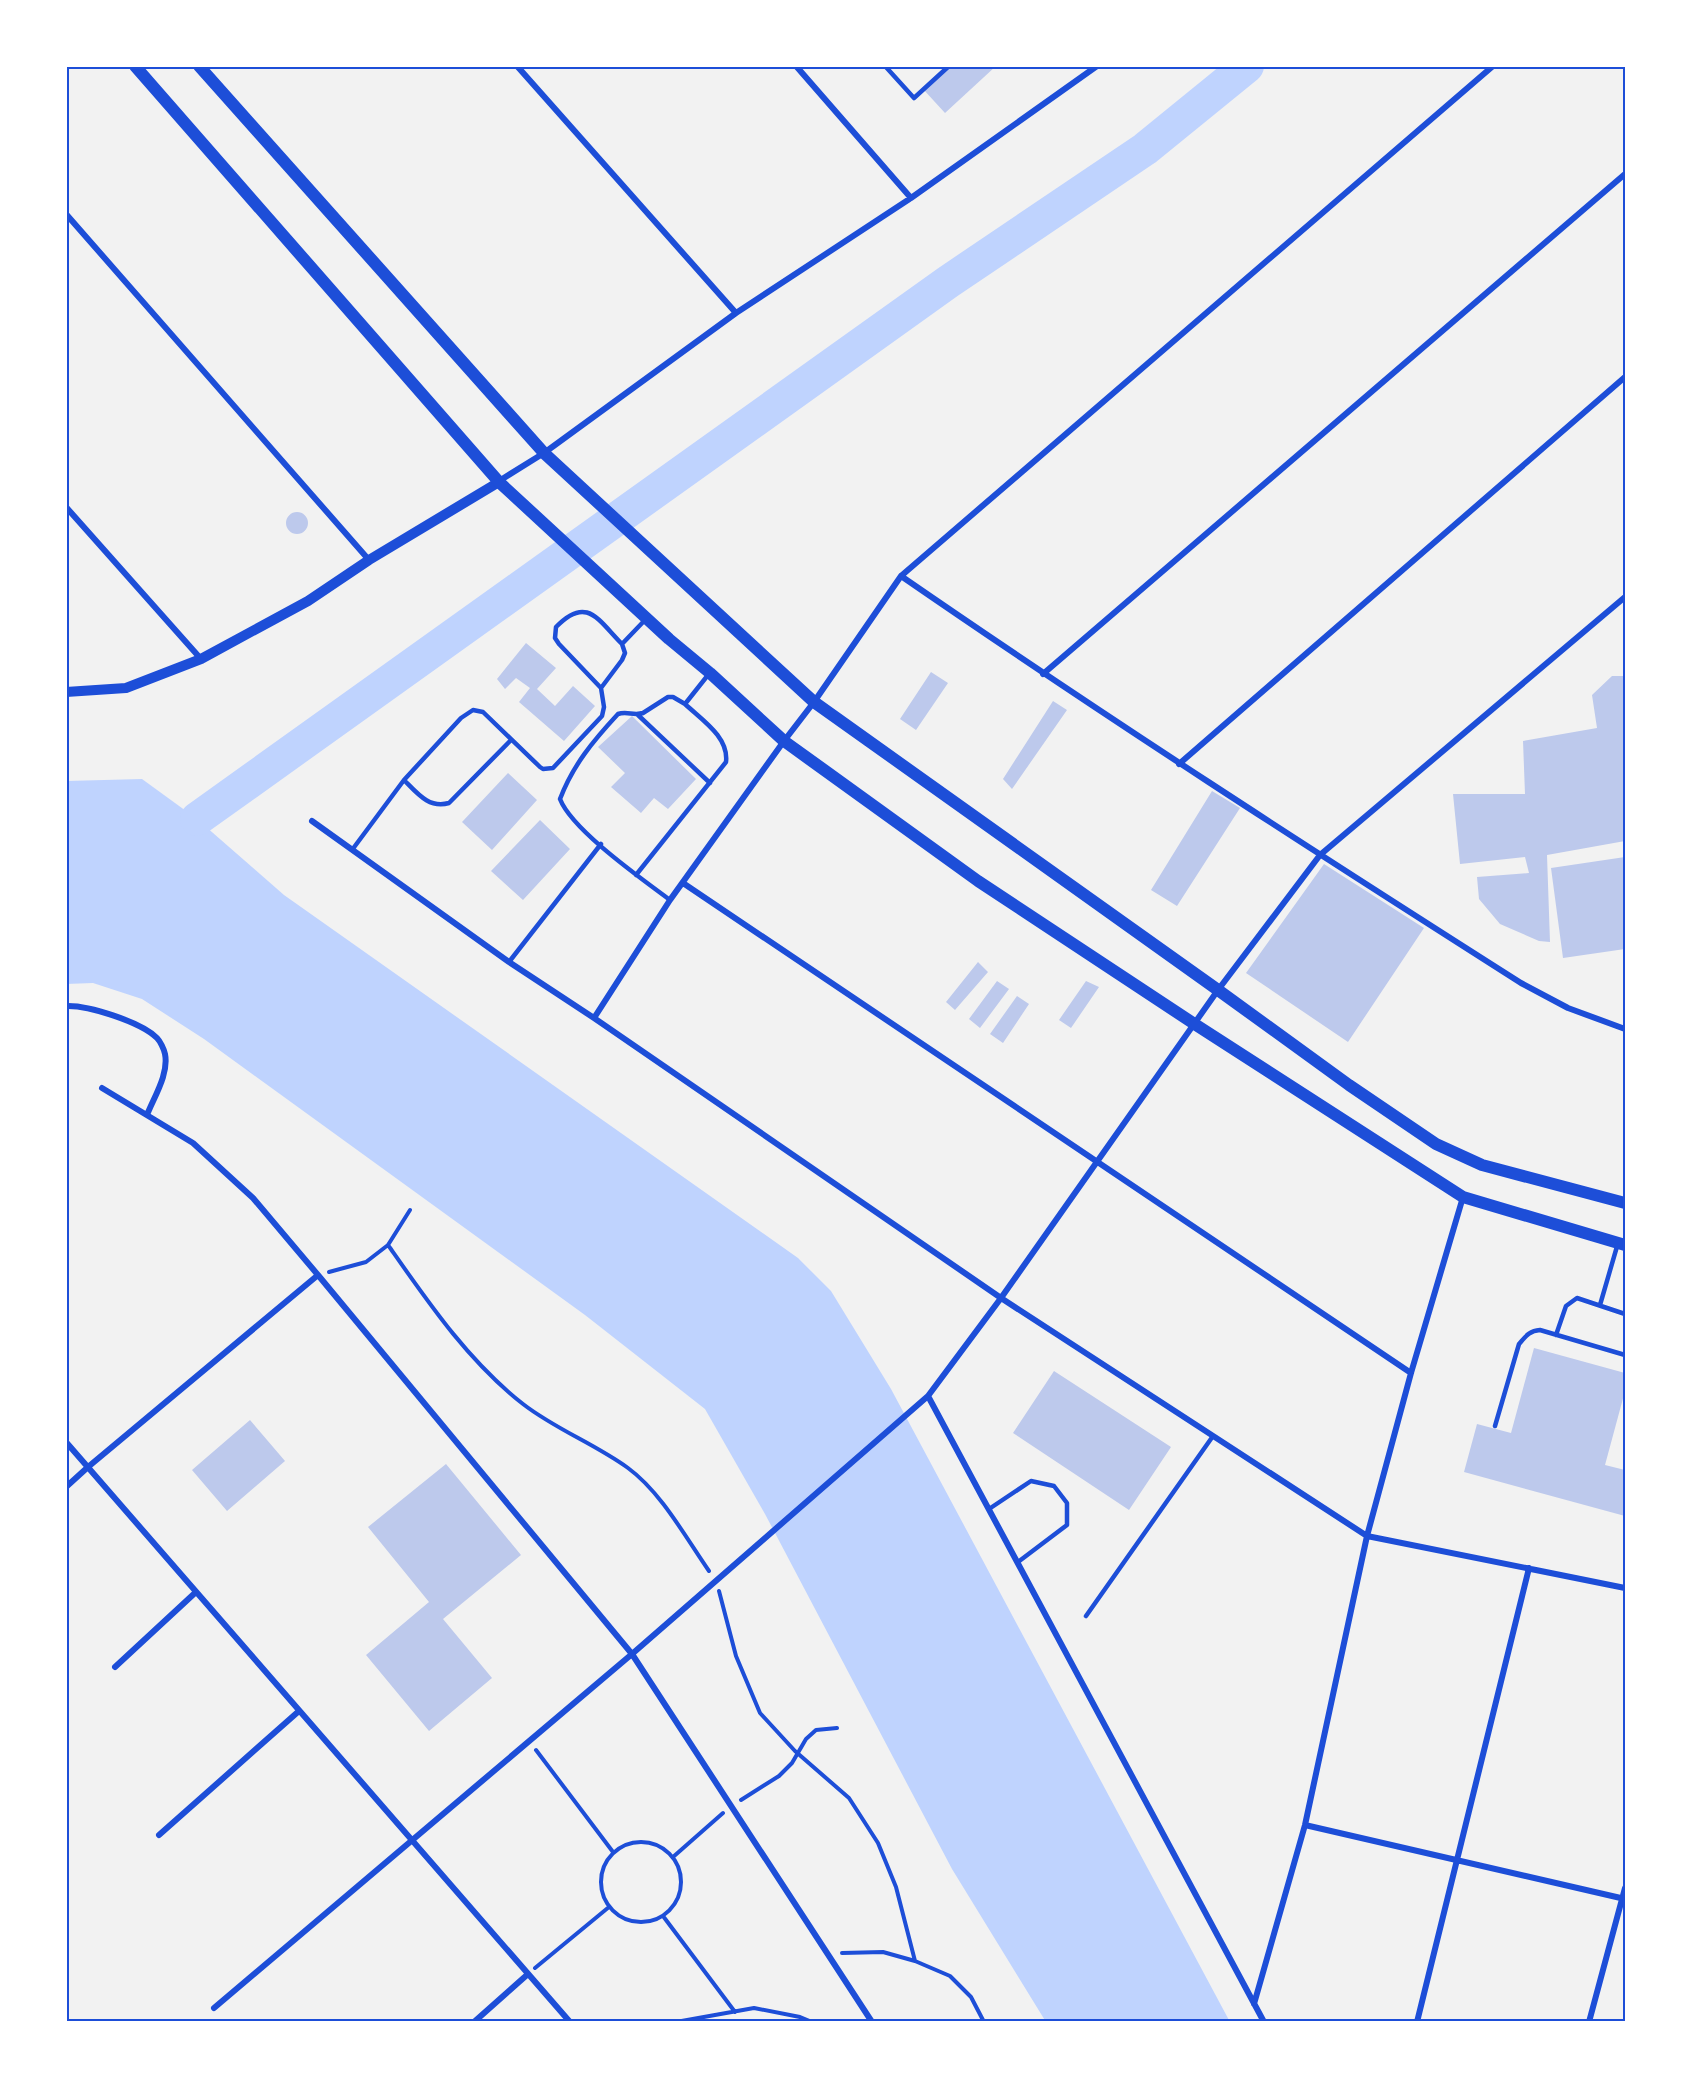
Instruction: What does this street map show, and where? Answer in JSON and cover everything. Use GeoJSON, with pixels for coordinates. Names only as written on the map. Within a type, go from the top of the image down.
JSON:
{"type":"FeatureCollection","features":[{"type":"Feature","properties":{"kind":"main road"},"geometry":{"type":"LineString","coordinates":[[135,66],[499,482],[669,639],[784,741],[978,881],[1463,1197],[1621,1244]]}},
{"type":"Feature","properties":{"kind":"main road"},"geometry":{"type":"LineString","coordinates":[[199,66],[544,453],[814,702],[1348,1085],[1436,1144],[1482,1165],[1625,1203]]}},
{"type":"Feature","properties":{"kind":"street"},"geometry":{"type":"LineString","coordinates":[[517,66],[736,313]]}},
{"type":"Feature","properties":{"kind":"street"},"geometry":{"type":"LineString","coordinates":[[66,692],[126,688],[201,659],[308,601],[369,560],[544,453],[736,313],[911,198],[1097,66]]}},
{"type":"Feature","properties":{"kind":"street"},"geometry":{"type":"LineString","coordinates":[[594,1018],[670,900],[814,702],[901,576],[1493,66]]}},
{"type":"Feature","properties":{"kind":"street"},"geometry":{"type":"LineString","coordinates":[[799,67],[911,198]]}},
{"type":"Feature","properties":{"kind":"street"},"geometry":{"type":"LineString","coordinates":[[1043,674],[1625,174]]}},
{"type":"Feature","properties":{"kind":"street"},"geometry":{"type":"LineString","coordinates":[[66,214],[369,560]]}},
{"type":"Feature","properties":{"kind":"street"},"geometry":{"type":"LineString","coordinates":[[1179,764],[1625,377]]}},
{"type":"Feature","properties":{"kind":"street"},"geometry":{"type":"LineString","coordinates":[[66,507],[201,659]]}},
{"type":"Feature","properties":{"kind":"street"},"geometry":{"type":"LineString","coordinates":[[901,576],[1179,764],[1521,983],[1568,1008],[1625,1029]]}},
{"type":"Feature","properties":{"kind":"street"},"geometry":{"type":"LineString","coordinates":[[214,2008],[632,1654],[928,1396],[1098,1162],[1193,1023],[1320,855],[1625,597]]}},
{"type":"Feature","properties":{"kind":"street"},"geometry":{"type":"LineString","coordinates":[[312,821],[509,962],[1001,1298],[1367,1536],[1625,1588]]}},
{"type":"Feature","properties":{"kind":"street"},"geometry":{"type":"LineString","coordinates":[[683,883],[1411,1372]]}},
{"type":"Feature","properties":{"kind":"street"},"geometry":{"type":"LineString","coordinates":[[66,1006],[75,1006],[113,1017],[143,1028],[158,1039],[165,1054],[164,1073],[147,1115]]}},
{"type":"Feature","properties":{"kind":"street"},"geometry":{"type":"LineString","coordinates":[[102,1089],[193,1143],[253,1198],[632,1654],[873,2022]]}},
{"type":"Feature","properties":{"kind":"street"},"geometry":{"type":"LineString","coordinates":[[1254,2004],[1305,1825],[1367,1536],[1411,1372],[1463,1197]]}},
{"type":"Feature","properties":{"kind":"street"},"geometry":{"type":"LineString","coordinates":[[66,1488],[87,1467],[318,1275]]}},
{"type":"Feature","properties":{"kind":"street"},"geometry":{"type":"LineString","coordinates":[[928,1396],[1264,2022]]}},
{"type":"Feature","properties":{"kind":"street"},"geometry":{"type":"LineString","coordinates":[[66,1442],[570,2022]]}},
{"type":"Feature","properties":{"kind":"street"},"geometry":{"type":"LineString","coordinates":[[1417,2022],[1529,1568]]}},
{"type":"Feature","properties":{"kind":"street"},"geometry":{"type":"LineString","coordinates":[[115,1667],[196,1592]]}},
{"type":"Feature","properties":{"kind":"street"},"geometry":{"type":"LineString","coordinates":[[159,1835],[299,1711]]}},
{"type":"Feature","properties":{"kind":"street"},"geometry":{"type":"LineString","coordinates":[[1305,1825],[1624,1898]]}},
{"type":"Feature","properties":{"kind":"street"},"geometry":{"type":"LineString","coordinates":[[1589,2022],[1625,1888]]}},
{"type":"Feature","properties":{"kind":"street"},"geometry":{"type":"LineString","coordinates":[[474,2022],[528,1974]]}},
{"type":"Feature","properties":{"kind":"lane"},"geometry":{"type":"LineString","coordinates":[[885,66],[914,98],[949,66]]}},
{"type":"Feature","properties":{"kind":"lane"},"geometry":{"type":"LineString","coordinates":[[352,850],[404,780],[461,718],[473,710],[483,712],[540,767],[553,768],[602,716],[604,707],[601,688],[558,644],[555,638],[556,627],[567,616],[581,610],[590,613],[622,644],[625,653],[601,688]]}},
{"type":"Feature","properties":{"kind":"lane"},"geometry":{"type":"LineString","coordinates":[[622,644],[647,618]]}},
{"type":"Feature","properties":{"kind":"lane"},"geometry":{"type":"LineString","coordinates":[[685,704],[710,673]]}},
{"type":"Feature","properties":{"kind":"lane"},"geometry":{"type":"LineString","coordinates":[[636,875],[726,762],[727,752],[718,734],[685,704],[673,697],[668,697],[638,715]]}},
{"type":"Feature","properties":{"kind":"lane"},"geometry":{"type":"LineString","coordinates":[[670,900],[636,875],[571,819],[560,799],[585,750],[618,714],[625,712],[638,715],[710,783]]}},
{"type":"Feature","properties":{"kind":"lane"},"geometry":{"type":"LineString","coordinates":[[404,780],[427,802],[440,806],[449,803],[511,740]]}},
{"type":"Feature","properties":{"kind":"lane"},"geometry":{"type":"LineString","coordinates":[[509,962],[601,844]]}},
{"type":"Feature","properties":{"kind":"lane"},"geometry":{"type":"LineString","coordinates":[[1600,1305],[1621,1244]]}},
{"type":"Feature","properties":{"kind":"lane"},"geometry":{"type":"LineString","coordinates":[[1556,1335],[1566,1306],[1577,1298],[1625,1314]]}},
{"type":"Feature","properties":{"kind":"lane"},"geometry":{"type":"LineString","coordinates":[[1495,1426],[1520,1344],[1527,1334],[1540,1330],[1624,1355],[1625,1348]]}},
{"type":"Feature","properties":{"kind":"lane"},"geometry":{"type":"LineString","coordinates":[[1086,1616],[1213,1436]]}},
{"type":"Feature","properties":{"kind":"lane"},"geometry":{"type":"LineString","coordinates":[[989,1509],[1031,1481],[1054,1486],[1067,1503],[1067,1525],[1018,1562]]}},
{"type":"Feature","properties":{"kind":"path"},"geometry":{"type":"LineString","coordinates":[[318,1275],[366,1262],[388,1245],[410,1210]]}},
{"type":"Feature","properties":{"kind":"path"},"geometry":{"type":"LineString","coordinates":[[388,1245],[450,1331],[487,1372],[524,1405],[628,1469],[652,1491],[716,1581],[735,1656],[760,1713],[798,1754],[849,1798],[878,1844],[896,1887],[915,1961]]}},
{"type":"Feature","properties":{"kind":"path"},"geometry":{"type":"LineString","coordinates":[[673,1857],[731,1806],[779,1776],[792,1763],[806,1739],[816,1730],[837,1728]]}},
{"type":"Feature","properties":{"kind":"path"},"geometry":{"type":"LineString","coordinates":[[529,1741],[614,1852]]}},
{"type":"Feature","properties":{"kind":"path"},"geometry":{"type":"LineString","coordinates":[[638,1841],[663,1848],[673,1857],[680,1869],[681,1889],[673,1907],[663,1916],[651,1922],[637,1923],[624,1920],[613,1912],[600,1889],[605,1863],[614,1852],[638,1841]]}},
{"type":"Feature","properties":{"kind":"path"},"geometry":{"type":"LineString","coordinates":[[528,1974],[609,1907]]}},
{"type":"Feature","properties":{"kind":"path"},"geometry":{"type":"LineString","coordinates":[[663,1916],[735,2012]]}},
{"type":"Feature","properties":{"kind":"path"},"geometry":{"type":"LineString","coordinates":[[828,1954],[883,1952],[915,1961],[950,1976],[971,1997],[984,2022]]}},
{"type":"Feature","properties":{"kind":"path"},"geometry":{"type":"LineString","coordinates":[[676,2022],[754,2008],[800,2017],[812,2022]]}},
{"type":"Feature","properties":{"kind":"water"},"geometry":{"type":"Polygon","coordinates":[[[142,779],[197,819],[284,895],[798,1258],[831,1291],[891,1389],[1230,2022],[1046,2022],[952,1869],[765,1514],[705,1409],[585,1315],[204,1039],[142,999],[93,983],[66,984],[66,781],[142,779]]]}},
{"type":"Feature","properties":{"kind":"building"},"geometry":{"type":"Polygon","coordinates":[[[949,66],[996,66],[945,113],[923,89],[949,66]]]}},
{"type":"Feature","properties":{"kind":"building"},"geometry":{"type":"Polygon","coordinates":[[[297,512],[305,515],[308,523],[305,531],[297,534],[289,531],[286,523],[289,515],[297,512]]]}},
{"type":"Feature","properties":{"kind":"building"},"geometry":{"type":"Polygon","coordinates":[[[526,643],[556,668],[537,689],[555,706],[573,686],[595,706],[564,741],[519,702],[530,688],[516,678],[505,689],[497,679],[526,643]]]}},
{"type":"Feature","properties":{"kind":"building"},"geometry":{"type":"Polygon","coordinates":[[[931,672],[948,683],[916,730],[900,719],[931,672]]]}},
{"type":"Feature","properties":{"kind":"building"},"geometry":{"type":"Polygon","coordinates":[[[1612,676],[1625,676],[1625,841],[1547,855],[1550,942],[1539,941],[1500,924],[1479,899],[1477,877],[1529,873],[1525,857],[1460,864],[1453,794],[1525,794],[1523,741],[1597,728],[1592,695],[1612,676]]]}},
{"type":"Feature","properties":{"kind":"building"},"geometry":{"type":"Polygon","coordinates":[[[1053,701],[1067,710],[1012,789],[1003,779],[1053,701]]]}},
{"type":"Feature","properties":{"kind":"building"},"geometry":{"type":"Polygon","coordinates":[[[632,716],[696,779],[668,809],[654,798],[641,813],[611,787],[625,773],[598,747],[632,716]]]}},
{"type":"Feature","properties":{"kind":"building"},"geometry":{"type":"Polygon","coordinates":[[[508,773],[537,800],[492,850],[462,822],[508,773]]]}},
{"type":"Feature","properties":{"kind":"building"},"geometry":{"type":"Polygon","coordinates":[[[1212,791],[1240,808],[1177,906],[1151,890],[1212,791]]]}},
{"type":"Feature","properties":{"kind":"building"},"geometry":{"type":"Polygon","coordinates":[[[540,820],[570,849],[523,900],[491,871],[540,820]]]}},
{"type":"Feature","properties":{"kind":"building"},"geometry":{"type":"Polygon","coordinates":[[[1625,857],[1625,949],[1563,958],[1551,868],[1625,857]]]}},
{"type":"Feature","properties":{"kind":"building"},"geometry":{"type":"Polygon","coordinates":[[[1324,864],[1424,928],[1348,1042],[1246,973],[1324,864]]]}},
{"type":"Feature","properties":{"kind":"building"},"geometry":{"type":"Polygon","coordinates":[[[978,962],[988,972],[955,1010],[946,1002],[978,962]]]}},
{"type":"Feature","properties":{"kind":"building"},"geometry":{"type":"Polygon","coordinates":[[[997,981],[1009,989],[980,1028],[969,1019],[997,981]]]}},
{"type":"Feature","properties":{"kind":"building"},"geometry":{"type":"Polygon","coordinates":[[[1086,981],[1099,987],[1071,1028],[1059,1020],[1086,981]]]}},
{"type":"Feature","properties":{"kind":"building"},"geometry":{"type":"Polygon","coordinates":[[[1017,996],[1029,1004],[1003,1043],[990,1034],[1017,996]]]}},
{"type":"Feature","properties":{"kind":"building"},"geometry":{"type":"Polygon","coordinates":[[[1534,1348],[1625,1373],[1625,1391],[1605,1465],[1625,1470],[1625,1516],[1464,1472],[1477,1424],[1511,1433],[1534,1348]]]}},
{"type":"Feature","properties":{"kind":"building"},"geometry":{"type":"Polygon","coordinates":[[[1054,1371],[1171,1447],[1129,1510],[1013,1433],[1054,1371]]]}},
{"type":"Feature","properties":{"kind":"building"},"geometry":{"type":"Polygon","coordinates":[[[250,1420],[285,1461],[227,1511],[192,1470],[250,1420]]]}},
{"type":"Feature","properties":{"kind":"building"},"geometry":{"type":"Polygon","coordinates":[[[446,1464],[521,1555],[443,1619],[492,1678],[429,1731],[366,1655],[429,1602],[368,1527],[446,1464]]]}},
{"type":"Feature","properties":{"kind":"waterway"},"geometry":{"type":"LineString","coordinates":[[197,819],[948,282],[1145,149],[1247,66]]}}]}
